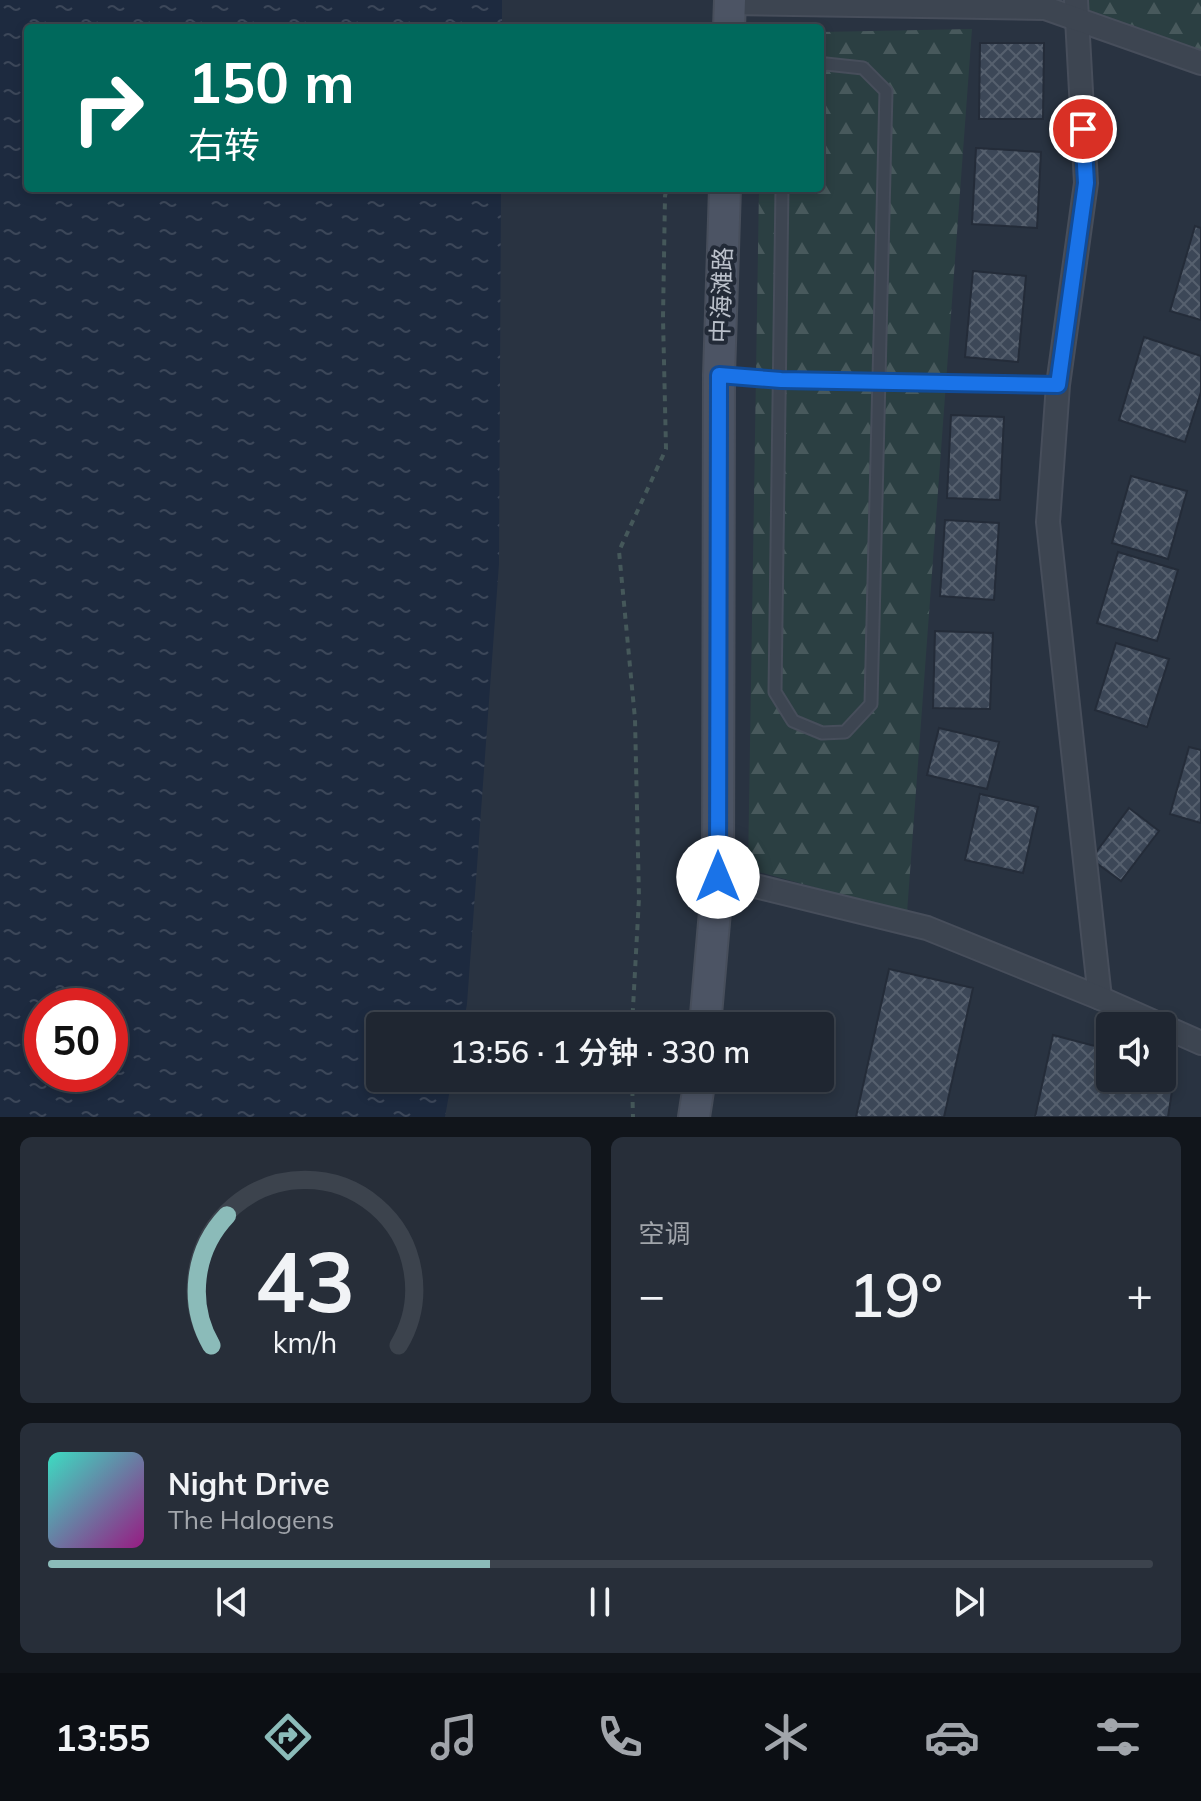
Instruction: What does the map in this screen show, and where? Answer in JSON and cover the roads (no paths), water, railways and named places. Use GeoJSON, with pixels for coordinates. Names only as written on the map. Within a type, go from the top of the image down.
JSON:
{"type":"FeatureCollection","features":[{"type":"Feature","properties":{"kind":"main road","name":"中海滩路"},"geometry":{"type":"LineString","coordinates":[[706,1012],[718,877],[719,375],[725,192]]}},
{"type":"Feature","properties":{"kind":"main road"},"geometry":{"type":"LineString","coordinates":[[694,1117],[698,1092]]}},
{"type":"Feature","properties":{"kind":"street"},"geometry":{"type":"LineString","coordinates":[[730,10],[1076,10],[1201,63]]}},
{"type":"Feature","properties":{"kind":"street"},"geometry":{"type":"LineString","coordinates":[[1076,10],[1086,183],[1058,385],[1048,522],[1100,998]]}},
{"type":"Feature","properties":{"kind":"street"},"geometry":{"type":"LineString","coordinates":[[718,877],[927,928],[1100,998],[1201,1043]]}},
{"type":"Feature","properties":{"kind":"lane"},"geometry":{"type":"LineString","coordinates":[[782,192],[775,692],[793,721],[822,733],[845,732],[871,704],[886,91],[863,68],[824,65]]}},
{"type":"Feature","properties":{"kind":"lane"},"geometry":{"type":"LineString","coordinates":[[719,375],[781,380],[1058,385]]}},
{"type":"Feature","properties":{"kind":"water"},"geometry":{"type":"Polygon","coordinates":[[[0,0],[502,0],[502,24],[24,24],[24,192],[501,192],[499,564],[467,1004],[466,1012],[366,1012],[366,1092],[449,1092],[445,1117],[0,1117],[0,0]]]}}]}
